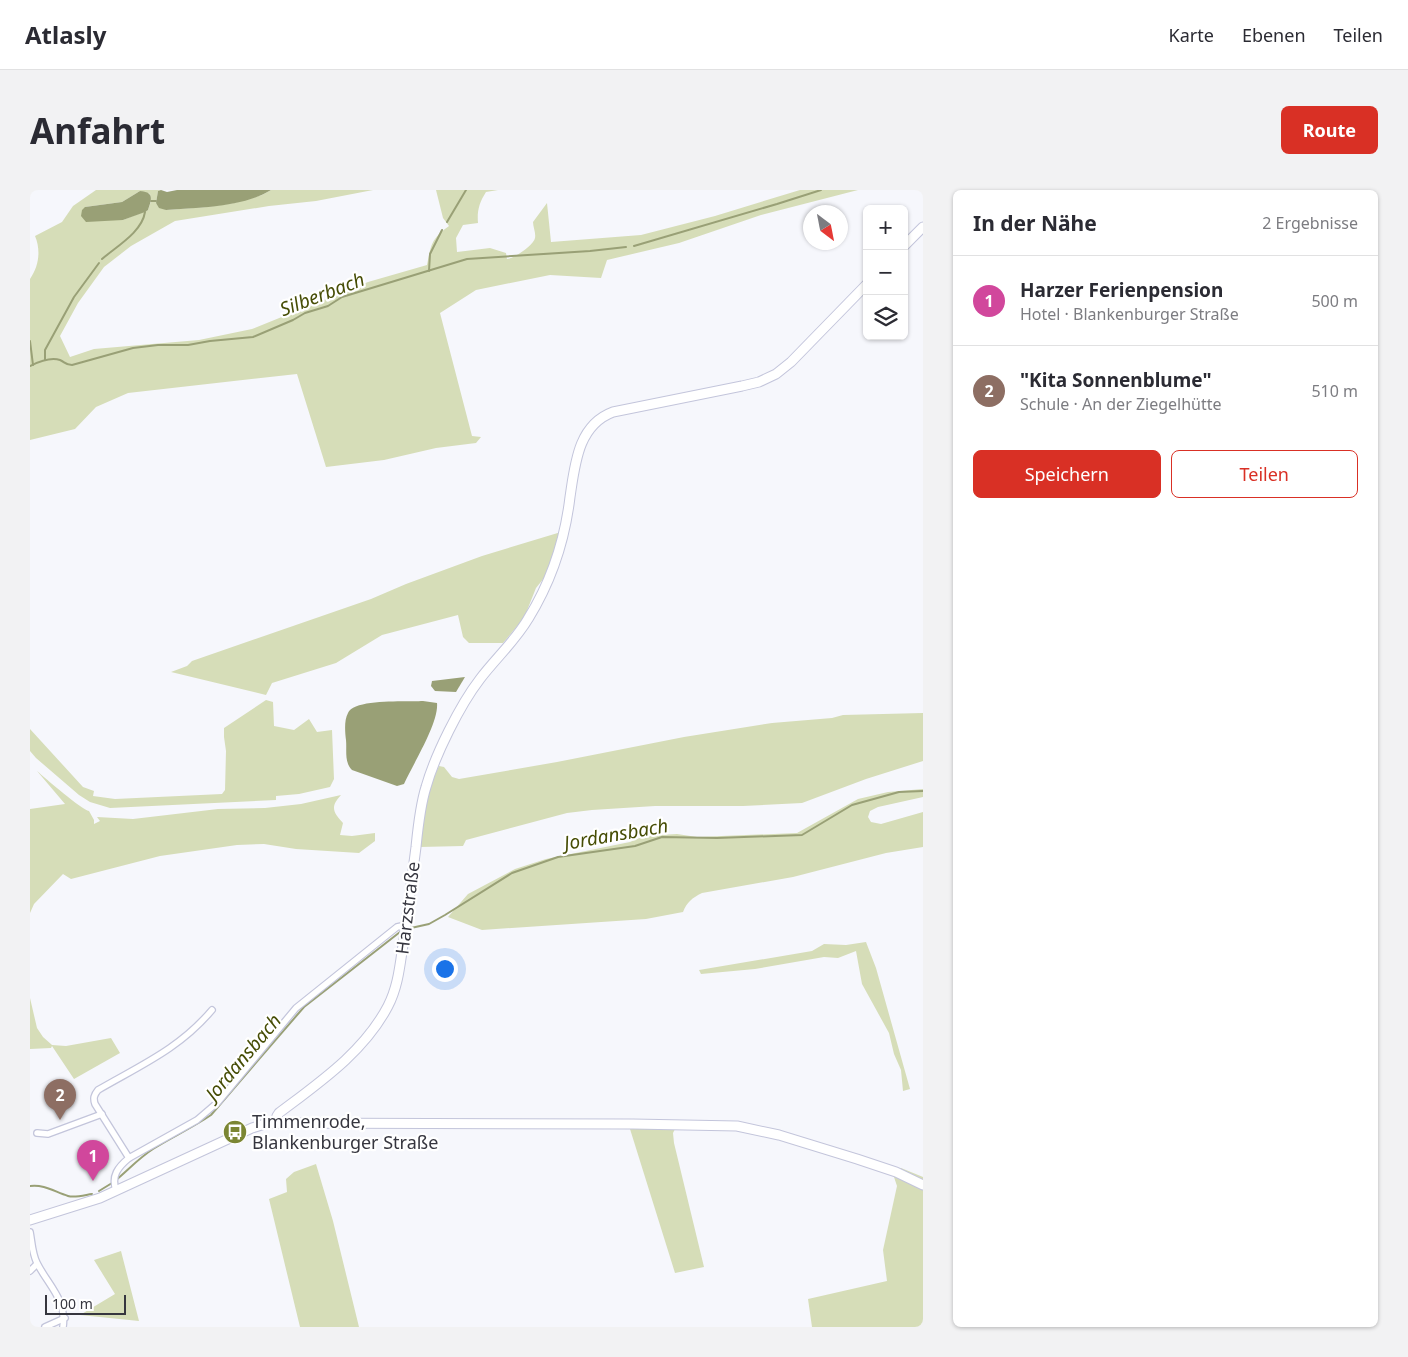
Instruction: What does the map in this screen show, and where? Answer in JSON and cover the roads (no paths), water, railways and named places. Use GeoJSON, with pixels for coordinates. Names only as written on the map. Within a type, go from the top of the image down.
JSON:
{"type":"FeatureCollection","features":[{"type":"Feature","properties":{"kind":"street"},"geometry":{"type":"LineString","coordinates":[[908,242],[923,227]]}},
{"type":"Feature","properties":{"kind":"street","name":"Harzstraße"},"geometry":{"type":"LineString","coordinates":[[276,1123],[279,1113],[324,1079],[352,1054],[381,1019],[389,1004],[396,987],[406,925],[420,811],[429,778],[465,702],[482,676],[524,625],[547,580],[564,534],[573,475],[585,435],[596,421],[606,415],[622,410],[759,382],[776,374],[791,362],[863,287]]}},
{"type":"Feature","properties":{"kind":"street"},"geometry":{"type":"LineString","coordinates":[[116,1188],[115,1177],[120,1165],[205,1114],[296,1008],[397,927],[406,925]]}},
{"type":"Feature","properties":{"kind":"street"},"geometry":{"type":"LineString","coordinates":[[129,1158],[94,1100],[94,1094],[171,1049],[190,1033],[212,1010]]}},
{"type":"Feature","properties":{"kind":"street"},"geometry":{"type":"LineString","coordinates":[[37,1133],[48,1134],[102,1114]]}},
{"type":"Feature","properties":{"kind":"street"},"geometry":{"type":"LineString","coordinates":[[30,1220],[76,1206],[252,1128],[276,1123],[738,1126],[779,1135],[857,1159],[896,1172],[923,1185]]}},
{"type":"Feature","properties":{"kind":"street"},"geometry":{"type":"LineString","coordinates":[[30,1232],[37,1264],[61,1303],[64,1318],[63,1327]]}},
{"type":"Feature","properties":{"kind":"street"},"geometry":{"type":"LineString","coordinates":[[30,1271],[37,1264]]}},
{"type":"Feature","properties":{"kind":"street"},"geometry":{"type":"LineString","coordinates":[[45,1327],[64,1318]]}},
{"type":"Feature","properties":{"kind":"waterway"},"geometry":{"type":"LineString","coordinates":[[447,222],[466,190]]}},
{"type":"Feature","properties":{"kind":"waterway","name":"Silberbach"},"geometry":{"type":"LineString","coordinates":[[634,246],[821,190]]}},
{"type":"Feature","properties":{"kind":"waterway"},"geometry":{"type":"LineString","coordinates":[[151,201],[156,201]]}},
{"type":"Feature","properties":{"kind":"waterway"},"geometry":{"type":"LineString","coordinates":[[102,259],[134,232],[143,219],[145,212]]}},
{"type":"Feature","properties":{"kind":"waterway"},"geometry":{"type":"LineString","coordinates":[[429,271],[430,254],[442,230]]}},
{"type":"Feature","properties":{"kind":"waterway","name":"Silberbach"},"geometry":{"type":"LineString","coordinates":[[30,366],[53,359],[72,365],[133,348],[158,345],[188,345],[253,337],[305,313],[328,306],[342,297],[467,259],[626,247]]}},
{"type":"Feature","properties":{"kind":"waterway"},"geometry":{"type":"LineString","coordinates":[[45,360],[45,350],[74,297],[99,263]]}},
{"type":"Feature","properties":{"kind":"waterway"},"geometry":{"type":"LineString","coordinates":[[30,341],[33,365]]}},
{"type":"Feature","properties":{"kind":"waterway","name":"Jordansbach"},"geometry":{"type":"LineString","coordinates":[[411,928],[429,924],[512,873],[558,857],[635,846],[662,837],[717,838],[802,835],[852,805],[899,792],[923,791]]}},
{"type":"Feature","properties":{"kind":"waterway","name":"Jordansbach"},"geometry":{"type":"LineString","coordinates":[[116,1180],[153,1149],[211,1115],[304,1007],[400,932]]}},
{"type":"Feature","properties":{"kind":"waterway","name":"Jordansbach"},"geometry":{"type":"LineString","coordinates":[[99,1191],[112,1183]]}},
{"type":"Feature","properties":{"kind":"waterway","name":"Jordansbach"},"geometry":{"type":"LineString","coordinates":[[30,1186],[45,1187],[71,1197],[92,1194]]}},
{"type":"Feature","properties":{"kind":"place","name":"\"Kita Sonnenblume\""},"geometry":{"type":"Point","coordinates":[60,1120]}},
{"type":"Feature","properties":{"kind":"place","name":"Timmenrode, Blankenburger Straße"},"geometry":{"type":"Point","coordinates":[235,1132]}},
{"type":"Feature","properties":{"kind":"place","name":"Harzer Ferienpension"},"geometry":{"type":"Point","coordinates":[93,1181]}}]}
